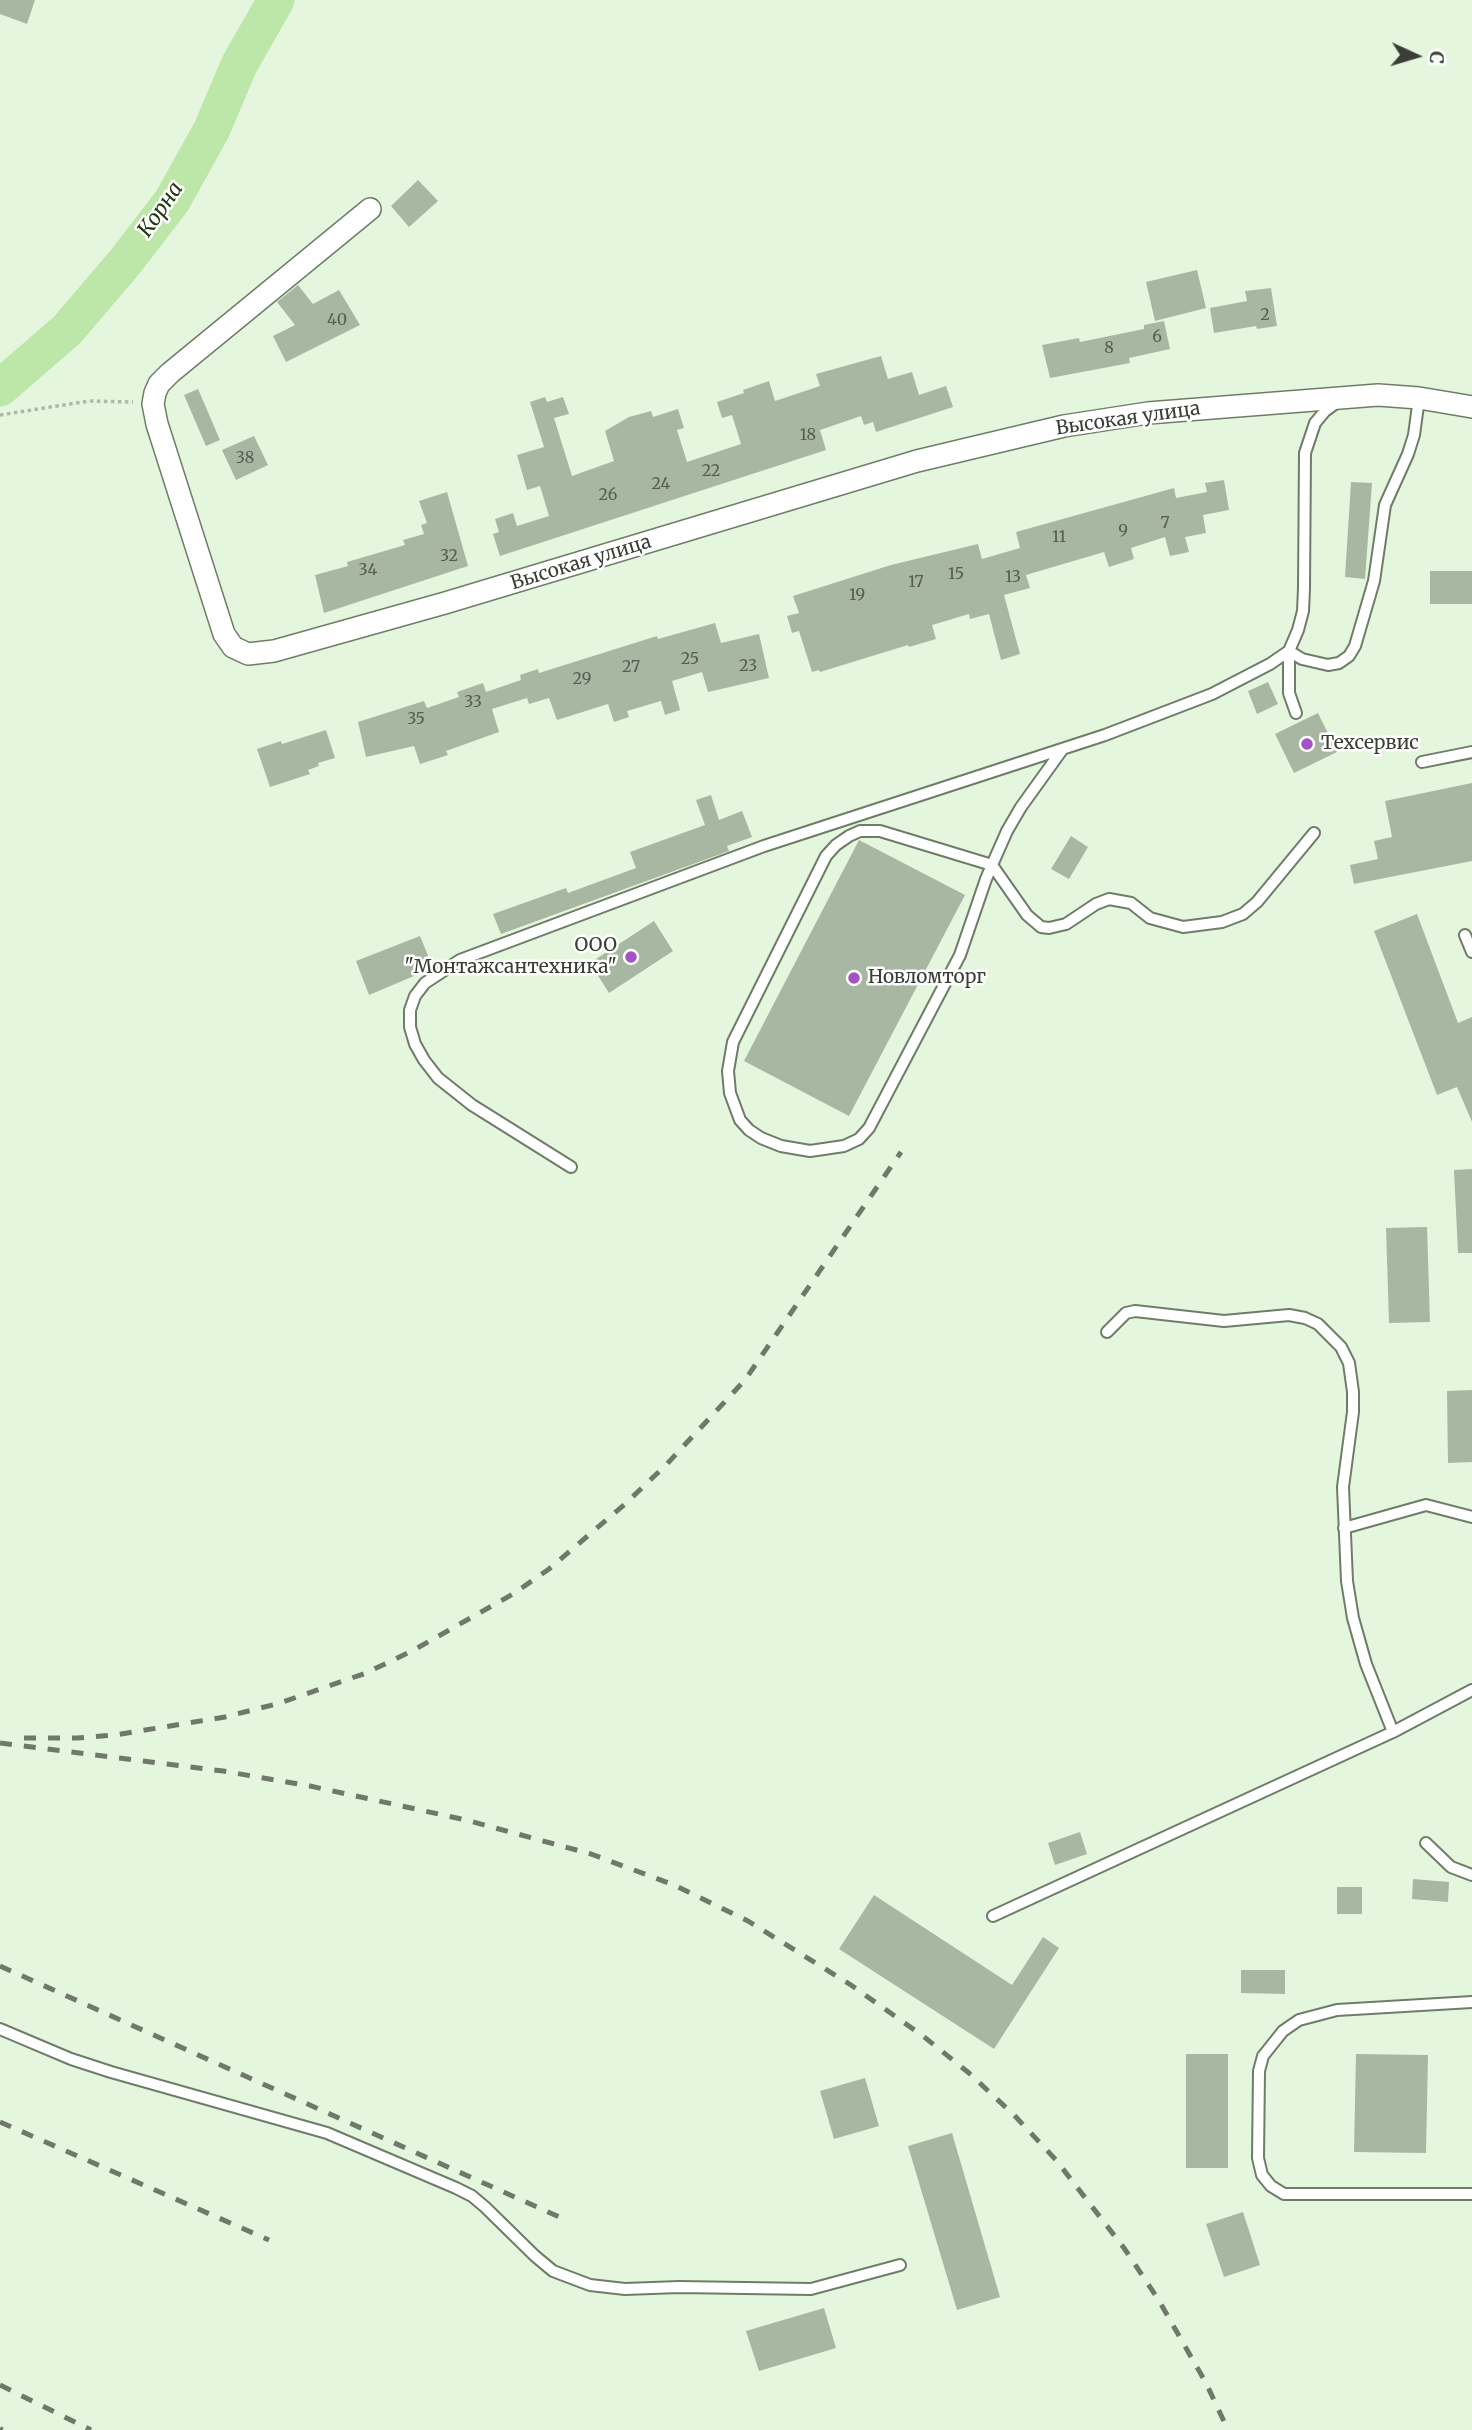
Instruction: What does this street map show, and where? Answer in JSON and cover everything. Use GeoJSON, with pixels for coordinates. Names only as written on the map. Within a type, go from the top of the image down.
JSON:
{"type":"FeatureCollection","features":[{"type":"Feature","properties":{"kind":"street"},"geometry":{"type":"LineString","coordinates":[[153,404],[159,384],[170,373],[370,209]]}},
{"type":"Feature","properties":{"kind":"street","name":"Высокая улица"},"geometry":{"type":"LineString","coordinates":[[153,404],[224,634],[233,647],[248,654],[274,651],[445,603],[917,461],[1064,426],[1148,413],[1389,395],[1472,407]]}},
{"type":"Feature","properties":{"kind":"lane"},"geometry":{"type":"LineString","coordinates":[[1296,713],[1289,693],[1289,651],[1303,611],[1303,475],[1309,437],[1315,423],[1325,411],[1335,403],[1355,397]]}},
{"type":"Feature","properties":{"kind":"lane"},"geometry":{"type":"LineString","coordinates":[[1289,651],[1302,659],[1328,665],[1339,663],[1349,656],[1356,646],[1374,581],[1385,505],[1408,454],[1414,435],[1419,398]]}},
{"type":"Feature","properties":{"kind":"lane"},"geometry":{"type":"LineString","coordinates":[[570,1167],[472,1105],[438,1078],[415,1044],[410,1027],[410,1010],[415,996],[425,983],[460,960],[764,846],[1062,750],[1212,694],[1244,679],[1289,651]]}},
{"type":"Feature","properties":{"kind":"lane"},"geometry":{"type":"LineString","coordinates":[[1062,750],[1021,807],[992,865],[960,955],[869,1128],[859,1139],[844,1146],[810,1150],[781,1146],[749,1130],[740,1120],[730,1093],[729,1071],[733,1042],[827,856],[836,845],[860,831],[880,831],[992,865],[1027,915],[1041,927],[1058,927],[1109,899],[1131,903],[1150,918],[1183,927],[1222,922],[1243,914],[1257,902],[1314,833]]}},
{"type":"Feature","properties":{"kind":"lane"},"geometry":{"type":"LineString","coordinates":[[1422,762],[1472,752]]}},
{"type":"Feature","properties":{"kind":"lane"},"geometry":{"type":"LineString","coordinates":[[1465,935],[1472,952]]}},
{"type":"Feature","properties":{"kind":"lane"},"geometry":{"type":"LineString","coordinates":[[1107,1332],[1126,1313],[1143,1311],[1224,1321],[1289,1315],[1305,1318],[1330,1333],[1341,1347],[1349,1363],[1353,1392],[1343,1487],[1347,1581],[1353,1618],[1366,1664],[1393,1732]]}},
{"type":"Feature","properties":{"kind":"lane"},"geometry":{"type":"LineString","coordinates":[[1344,1528],[1426,1505],[1472,1517]]}},
{"type":"Feature","properties":{"kind":"lane"},"geometry":{"type":"LineString","coordinates":[[993,1916],[1393,1732],[1472,1690]]}},
{"type":"Feature","properties":{"kind":"lane"},"geometry":{"type":"LineString","coordinates":[[1426,1843],[1451,1867],[1472,1875]]}},
{"type":"Feature","properties":{"kind":"lane"},"geometry":{"type":"LineString","coordinates":[[1472,2002],[1336,2010],[1299,2020],[1283,2031],[1263,2056],[1259,2071],[1258,2158],[1262,2175],[1271,2186],[1284,2194],[1472,2194]]}},
{"type":"Feature","properties":{"kind":"lane"},"geometry":{"type":"LineString","coordinates":[[0,2029],[71,2059],[111,2072],[327,2133],[456,2188],[485,2207],[553,2271],[590,2285],[625,2289],[811,2289],[900,2265]]}},
{"type":"Feature","properties":{"kind":"path"},"geometry":{"type":"LineString","coordinates":[[0,415],[89,401],[153,404]]}},
{"type":"Feature","properties":{"kind":"building"},"geometry":{"type":"Polygon","coordinates":[[[0,0],[35,0],[27,24],[0,14],[0,0]]]}},
{"type":"Feature","properties":{"kind":"building"},"geometry":{"type":"Polygon","coordinates":[[[418,180],[438,201],[409,227],[391,206],[418,180]]]}},
{"type":"Feature","properties":{"kind":"building"},"geometry":{"type":"Polygon","coordinates":[[[1197,270],[1206,308],[1155,321],[1146,282],[1197,270]]]}},
{"type":"Feature","properties":{"kind":"building"},"geometry":{"type":"Polygon","coordinates":[[[298,285],[313,304],[339,290],[360,325],[286,362],[273,336],[295,325],[277,302],[298,285]]]}},
{"type":"Feature","properties":{"kind":"building"},"geometry":{"type":"Polygon","coordinates":[[[1271,288],[1277,326],[1257,329],[1256,326],[1214,333],[1210,308],[1247,301],[1245,291],[1271,288]]]}},
{"type":"Feature","properties":{"kind":"building"},"geometry":{"type":"Polygon","coordinates":[[[1164,321],[1170,349],[1129,358],[1130,363],[1050,378],[1042,345],[1079,338],[1080,342],[1144,329],[1144,325],[1164,321]]]}},
{"type":"Feature","properties":{"kind":"building"},"geometry":{"type":"Polygon","coordinates":[[[881,356],[888,379],[912,372],[919,395],[946,386],[953,407],[876,432],[873,422],[864,425],[861,416],[820,430],[826,450],[500,556],[493,534],[499,532],[495,519],[513,513],[517,526],[549,516],[540,486],[527,490],[517,455],[544,447],[530,402],[545,397],[547,402],[563,397],[569,414],[554,418],[572,476],[614,461],[605,431],[629,417],[651,411],[653,417],[678,409],[684,428],[677,430],[687,462],[741,444],[732,415],[722,418],[717,402],[769,381],[775,401],[820,386],[816,374],[881,356]]]}},
{"type":"Feature","properties":{"kind":"building"},"geometry":{"type":"Polygon","coordinates":[[[198,389],[220,440],[206,446],[184,395],[198,389]]]}},
{"type":"Feature","properties":{"kind":"building"},"geometry":{"type":"Polygon","coordinates":[[[254,436],[268,465],[236,480],[222,450],[254,436]]]}},
{"type":"Feature","properties":{"kind":"building"},"geometry":{"type":"Polygon","coordinates":[[[1224,480],[1229,510],[1203,515],[1206,533],[1185,537],[1189,552],[1170,556],[1165,537],[1131,548],[1134,559],[1109,567],[1104,552],[1026,575],[1030,588],[1004,595],[1020,654],[1001,660],[989,614],[970,619],[969,614],[932,625],[936,639],[812,672],[799,631],[792,633],[787,616],[799,613],[793,596],[891,565],[978,544],[982,559],[1020,548],[1016,532],[1174,488],[1176,498],[1207,492],[1205,483],[1224,480]]]}},
{"type":"Feature","properties":{"kind":"building"},"geometry":{"type":"Polygon","coordinates":[[[1351,482],[1372,483],[1365,579],[1345,577],[1351,482]]]}},
{"type":"Feature","properties":{"kind":"building"},"geometry":{"type":"Polygon","coordinates":[[[447,492],[468,566],[324,613],[315,575],[348,566],[347,562],[405,545],[403,540],[424,534],[421,525],[427,523],[419,501],[447,492]]]}},
{"type":"Feature","properties":{"kind":"building"},"geometry":{"type":"Polygon","coordinates":[[[1430,571],[1472,571],[1472,604],[1430,604],[1430,571]]]}},
{"type":"Feature","properties":{"kind":"building"},"geometry":{"type":"Polygon","coordinates":[[[715,623],[721,643],[759,634],[769,678],[708,692],[702,672],[672,681],[680,710],[665,715],[661,701],[627,711],[629,717],[614,722],[608,704],[557,720],[549,698],[529,704],[527,698],[492,709],[499,732],[446,751],[448,755],[420,764],[414,746],[366,757],[358,722],[424,701],[427,708],[459,697],[457,692],[483,683],[486,692],[521,680],[520,675],[538,669],[539,673],[657,636],[658,639],[715,623]]]}},
{"type":"Feature","properties":{"kind":"building"},"geometry":{"type":"Polygon","coordinates":[[[1268,682],[1278,704],[1257,714],[1248,691],[1268,682]]]}},
{"type":"Feature","properties":{"kind":"building","name":"Техсервис"},"geometry":{"type":"Polygon","coordinates":[[[1318,713],[1337,752],[1294,773],[1275,734],[1318,713]]]}},
{"type":"Feature","properties":{"kind":"building"},"geometry":{"type":"Polygon","coordinates":[[[326,730],[335,758],[318,763],[319,766],[308,770],[310,774],[270,787],[257,749],[326,730]]]}},
{"type":"Feature","properties":{"kind":"building"},"geometry":{"type":"Polygon","coordinates":[[[1472,783],[1472,861],[1354,884],[1350,865],[1378,859],[1374,841],[1392,837],[1385,801],[1472,783]]]}},
{"type":"Feature","properties":{"kind":"building"},"geometry":{"type":"Polygon","coordinates":[[[711,795],[719,820],[742,811],[752,837],[727,846],[729,851],[501,934],[493,914],[566,888],[568,893],[636,868],[630,852],[705,825],[696,800],[711,795]]]}},
{"type":"Feature","properties":{"kind":"building"},"geometry":{"type":"Polygon","coordinates":[[[1071,836],[1088,847],[1069,879],[1051,869],[1071,836]]]}},
{"type":"Feature","properties":{"kind":"building","name":"Новломторг"},"geometry":{"type":"Polygon","coordinates":[[[859,840],[965,895],[849,1116],[744,1061],[859,840]]]}},
{"type":"Feature","properties":{"kind":"building"},"geometry":{"type":"Polygon","coordinates":[[[1417,914],[1458,1023],[1472,1017],[1472,1122],[1457,1087],[1437,1095],[1374,931],[1417,914]]]}},
{"type":"Feature","properties":{"kind":"building","name":"ООО \"Монтажсантехника\""},"geometry":{"type":"Polygon","coordinates":[[[654,921],[673,951],[609,993],[590,963],[654,921]]]}},
{"type":"Feature","properties":{"kind":"building"},"geometry":{"type":"Polygon","coordinates":[[[420,936],[433,968],[369,995],[356,961],[420,936]]]}},
{"type":"Feature","properties":{"kind":"building"},"geometry":{"type":"Polygon","coordinates":[[[1472,1169],[1472,1253],[1458,1253],[1454,1170],[1472,1169]]]}},
{"type":"Feature","properties":{"kind":"building"},"geometry":{"type":"Polygon","coordinates":[[[1427,1227],[1430,1322],[1389,1323],[1386,1228],[1427,1227]]]}},
{"type":"Feature","properties":{"kind":"building"},"geometry":{"type":"Polygon","coordinates":[[[1472,1390],[1472,1462],[1448,1463],[1447,1391],[1472,1390]]]}},
{"type":"Feature","properties":{"kind":"building"},"geometry":{"type":"Polygon","coordinates":[[[1080,1832],[1087,1854],[1055,1865],[1048,1843],[1080,1832]]]}},
{"type":"Feature","properties":{"kind":"building"},"geometry":{"type":"Polygon","coordinates":[[[1413,1879],[1449,1882],[1448,1902],[1412,1899],[1413,1879]]]}},
{"type":"Feature","properties":{"kind":"building"},"geometry":{"type":"Polygon","coordinates":[[[1337,1887],[1362,1887],[1362,1914],[1337,1914],[1337,1887]]]}},
{"type":"Feature","properties":{"kind":"building"},"geometry":{"type":"Polygon","coordinates":[[[874,1895],[1012,1985],[1043,1937],[1059,1948],[994,2049],[839,1949],[874,1895]]]}},
{"type":"Feature","properties":{"kind":"building"},"geometry":{"type":"Polygon","coordinates":[[[1241,1970],[1285,1970],[1285,1994],[1241,1993],[1241,1970]]]}},
{"type":"Feature","properties":{"kind":"building"},"geometry":{"type":"Polygon","coordinates":[[[1186,2054],[1228,2054],[1228,2168],[1186,2168],[1186,2054]]]}},
{"type":"Feature","properties":{"kind":"building"},"geometry":{"type":"Polygon","coordinates":[[[1356,2054],[1428,2055],[1426,2153],[1354,2152],[1356,2054]]]}},
{"type":"Feature","properties":{"kind":"building"},"geometry":{"type":"Polygon","coordinates":[[[865,2078],[879,2126],[834,2139],[820,2091],[865,2078]]]}},
{"type":"Feature","properties":{"kind":"building"},"geometry":{"type":"Polygon","coordinates":[[[952,2133],[1000,2297],[957,2310],[908,2146],[952,2133]]]}},
{"type":"Feature","properties":{"kind":"building"},"geometry":{"type":"Polygon","coordinates":[[[1243,2212],[1260,2265],[1224,2277],[1206,2224],[1243,2212]]]}},
{"type":"Feature","properties":{"kind":"building"},"geometry":{"type":"Polygon","coordinates":[[[824,2308],[836,2348],[759,2371],[746,2331],[824,2308]]]}},
{"type":"Feature","properties":{"kind":"waterway","name":"Корна"},"geometry":{"type":"LineString","coordinates":[[0,388],[67,330],[172,201],[212,129],[239,65],[276,0]]}},
{"type":"Feature","properties":{"kind":"railway"},"geometry":{"type":"LineString","coordinates":[[24,1738],[115,1735],[225,1717],[280,1703],[366,1673],[412,1651],[513,1594],[549,1569],[625,1504],[666,1465],[745,1380],[901,1152]]}},
{"type":"Feature","properties":{"kind":"railway"},"geometry":{"type":"LineString","coordinates":[[0,1743],[223,1771],[310,1786],[466,1820],[591,1854],[674,1885],[748,1921],[851,1985],[923,2036],[969,2073],[1014,2115],[1056,2160],[1124,2248],[1158,2299],[1206,2383],[1228,2430]]}},
{"type":"Feature","properties":{"kind":"railway"},"geometry":{"type":"LineString","coordinates":[[0,1966],[566,2220]]}},
{"type":"Feature","properties":{"kind":"railway"},"geometry":{"type":"LineString","coordinates":[[0,2122],[269,2240]]}},
{"type":"Feature","properties":{"kind":"railway"},"geometry":{"type":"LineString","coordinates":[[0,2385],[91,2430]]}},
{"type":"Feature","properties":{"kind":"place","name":"Техсервис"},"geometry":{"type":"Point","coordinates":[1307,744]}},
{"type":"Feature","properties":{"kind":"place","name":"ООО \"Монтажсантехника\""},"geometry":{"type":"Point","coordinates":[631,957]}},
{"type":"Feature","properties":{"kind":"place","name":"Новломторг"},"geometry":{"type":"Point","coordinates":[854,978]}}]}
